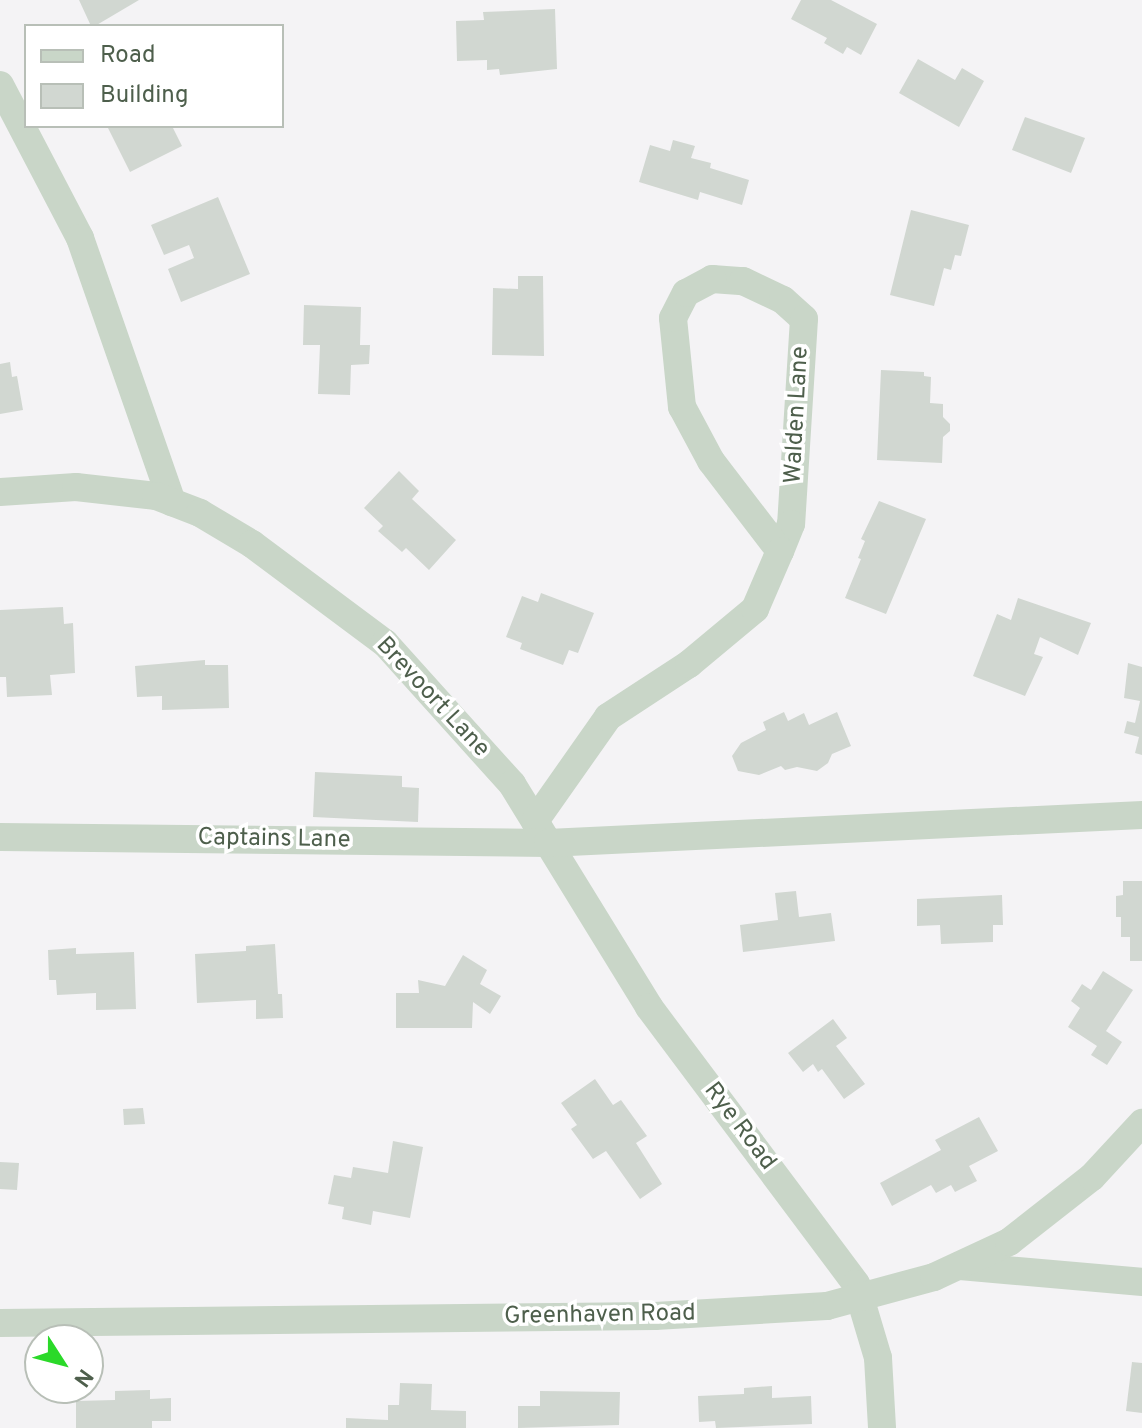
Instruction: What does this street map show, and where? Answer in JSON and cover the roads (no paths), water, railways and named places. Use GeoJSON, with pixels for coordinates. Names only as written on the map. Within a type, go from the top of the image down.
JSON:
{"type":"FeatureCollection","features":[{"type":"Feature","properties":{"kind":"street"},"geometry":{"type":"LineString","coordinates":[[0,85],[80,238],[172,502]]}},
{"type":"Feature","properties":{"kind":"street","name":"Walden Lane"},"geometry":{"type":"LineString","coordinates":[[542,832],[608,717],[689,664],[755,609],[780,551],[791,524],[804,319],[783,300],[743,281],[712,279],[686,293],[673,318],[682,407],[711,461],[780,551]]}},
{"type":"Feature","properties":{"kind":"street"},"geometry":{"type":"LineString","coordinates":[[0,492],[76,487],[156,496],[172,502]]}},
{"type":"Feature","properties":{"kind":"street","name":"Brevoort Lane"},"geometry":{"type":"LineString","coordinates":[[172,502],[200,513],[252,544],[385,643],[512,784],[542,832]]}},
{"type":"Feature","properties":{"kind":"street"},"geometry":{"type":"LineString","coordinates":[[542,832],[1142,815]]}},
{"type":"Feature","properties":{"kind":"street","name":"Captains Lane"},"geometry":{"type":"LineString","coordinates":[[0,837],[542,832]]}},
{"type":"Feature","properties":{"kind":"street","name":"Rye Road"},"geometry":{"type":"LineString","coordinates":[[542,832],[649,1007],[856,1284],[878,1358],[882,1428]]}},
{"type":"Feature","properties":{"kind":"street","name":"Greenhaven Road"},"geometry":{"type":"LineString","coordinates":[[0,1323],[655,1316],[827,1306],[934,1277],[1009,1242],[1092,1177],[1142,1123]]}},
{"type":"Feature","properties":{"kind":"street"},"geometry":{"type":"LineString","coordinates":[[959,1266],[1142,1282]]}}]}
